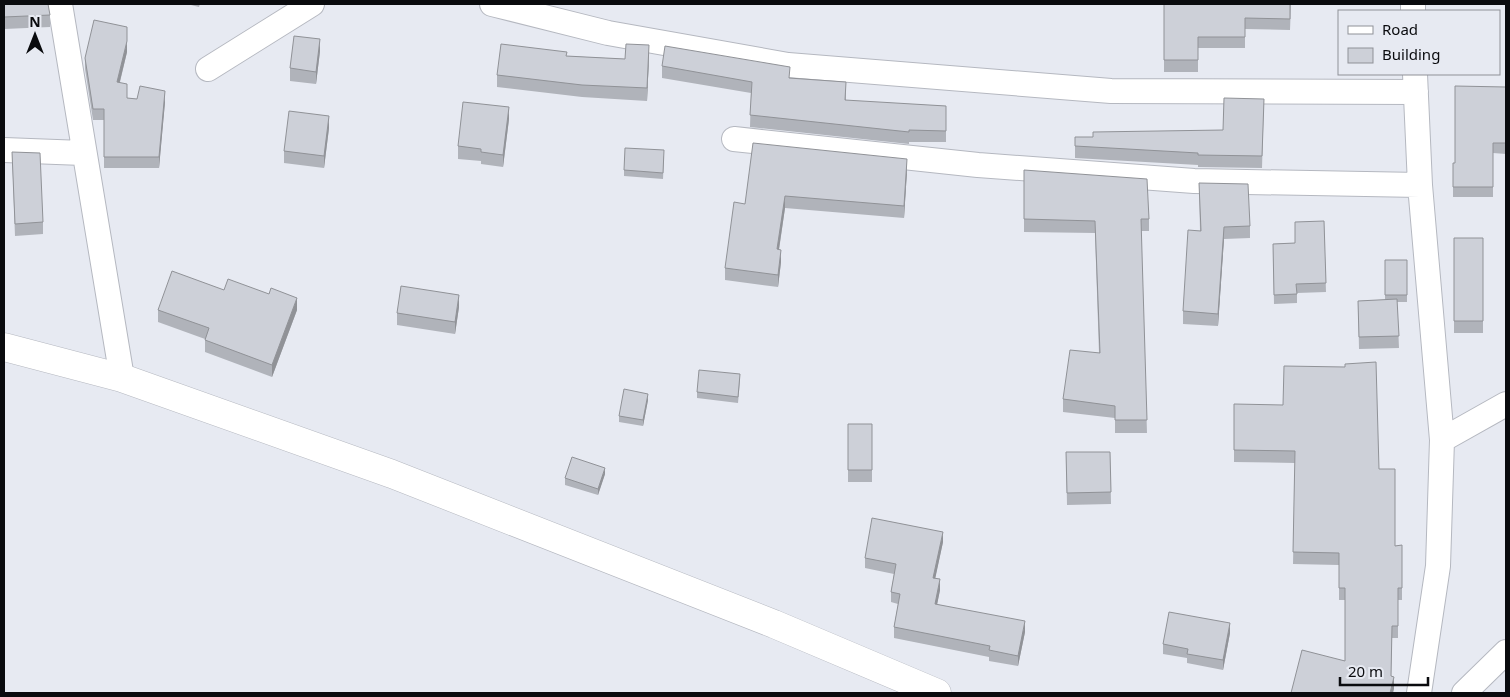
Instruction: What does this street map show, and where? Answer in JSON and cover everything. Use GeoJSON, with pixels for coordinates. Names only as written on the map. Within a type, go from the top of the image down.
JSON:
{"type":"FeatureCollection","features":[{"type":"Feature","properties":{"kind":"street"},"geometry":{"type":"LineString","coordinates":[[60,4],[83,153],[122,378]]}},
{"type":"Feature","properties":{"kind":"street"},"geometry":{"type":"LineString","coordinates":[[208,69],[312,4]]}},
{"type":"Feature","properties":{"kind":"street"},"geometry":{"type":"LineString","coordinates":[[492,4],[608,33],[788,65],[1111,91],[1416,83],[1420,185],[1442,440],[1438,566],[1419,693]]}},
{"type":"Feature","properties":{"kind":"street"},"geometry":{"type":"LineString","coordinates":[[734,138],[978,165],[1194,181],[1420,185]]}},
{"type":"Feature","properties":{"kind":"street"},"geometry":{"type":"LineString","coordinates":[[4,150],[83,153]]}},
{"type":"Feature","properties":{"kind":"street"},"geometry":{"type":"LineString","coordinates":[[4,347],[122,378],[392,474],[774,624],[937,693]]}},
{"type":"Feature","properties":{"kind":"street"},"geometry":{"type":"LineString","coordinates":[[1442,440],[1506,404]]}},
{"type":"Feature","properties":{"kind":"street"},"geometry":{"type":"LineString","coordinates":[[1464,693],[1506,652]]}},
{"type":"Feature","properties":{"kind":"building"},"geometry":{"type":"Polygon","coordinates":[[[4,4],[48,4],[50,15],[4,17],[4,4]]]}},
{"type":"Feature","properties":{"kind":"building"},"geometry":{"type":"Polygon","coordinates":[[[1164,4],[1290,4],[1290,19],[1245,18],[1245,37],[1198,37],[1198,60],[1164,60],[1164,4]]]}},
{"type":"Feature","properties":{"kind":"building"},"geometry":{"type":"Polygon","coordinates":[[[94,20],[127,27],[127,41],[117,82],[127,84],[127,98],[137,99],[140,86],[165,91],[159,157],[104,157],[104,109],[93,109],[85,58],[94,20]]]}},
{"type":"Feature","properties":{"kind":"building"},"geometry":{"type":"Polygon","coordinates":[[[294,36],[320,39],[316,72],[290,68],[294,36]]]}},
{"type":"Feature","properties":{"kind":"building"},"geometry":{"type":"Polygon","coordinates":[[[501,44],[567,52],[566,56],[625,59],[626,44],[649,45],[647,88],[582,85],[497,75],[501,44]]]}},
{"type":"Feature","properties":{"kind":"building"},"geometry":{"type":"Polygon","coordinates":[[[665,46],[790,67],[789,78],[846,82],[845,100],[946,106],[946,131],[909,130],[909,132],[750,115],[752,82],[662,66],[665,46]]]}},
{"type":"Feature","properties":{"kind":"building"},"geometry":{"type":"Polygon","coordinates":[[[1455,86],[1506,87],[1506,143],[1493,143],[1493,187],[1453,187],[1453,163],[1455,163],[1455,86]]]}},
{"type":"Feature","properties":{"kind":"building"},"geometry":{"type":"Polygon","coordinates":[[[1224,98],[1264,99],[1262,156],[1198,155],[1198,153],[1075,146],[1075,137],[1093,137],[1093,132],[1223,130],[1224,98]]]}},
{"type":"Feature","properties":{"kind":"building"},"geometry":{"type":"Polygon","coordinates":[[[463,102],[509,107],[503,155],[481,152],[481,149],[458,146],[463,102]]]}},
{"type":"Feature","properties":{"kind":"building"},"geometry":{"type":"Polygon","coordinates":[[[289,111],[329,116],[324,156],[284,151],[289,111]]]}},
{"type":"Feature","properties":{"kind":"building"},"geometry":{"type":"Polygon","coordinates":[[[753,143],[907,159],[904,206],[785,196],[777,249],[781,250],[778,275],[725,268],[734,202],[745,204],[753,143]]]}},
{"type":"Feature","properties":{"kind":"building"},"geometry":{"type":"Polygon","coordinates":[[[625,148],[664,150],[663,173],[624,170],[625,148]]]}},
{"type":"Feature","properties":{"kind":"building"},"geometry":{"type":"Polygon","coordinates":[[[12,152],[40,153],[43,222],[15,224],[12,152]]]}},
{"type":"Feature","properties":{"kind":"building"},"geometry":{"type":"Polygon","coordinates":[[[1024,170],[1147,179],[1149,219],[1141,219],[1147,420],[1115,420],[1115,406],[1063,399],[1070,350],[1100,353],[1095,221],[1024,219],[1024,170]]]}},
{"type":"Feature","properties":{"kind":"building"},"geometry":{"type":"Polygon","coordinates":[[[1199,183],[1248,184],[1250,226],[1224,227],[1218,314],[1183,311],[1188,230],[1201,231],[1199,183]]]}},
{"type":"Feature","properties":{"kind":"building"},"geometry":{"type":"Polygon","coordinates":[[[1324,221],[1326,283],[1296,284],[1297,294],[1274,295],[1273,244],[1295,243],[1295,222],[1324,221]]]}},
{"type":"Feature","properties":{"kind":"building"},"geometry":{"type":"Polygon","coordinates":[[[1454,238],[1483,238],[1483,321],[1454,321],[1454,238]]]}},
{"type":"Feature","properties":{"kind":"building"},"geometry":{"type":"Polygon","coordinates":[[[1385,260],[1407,260],[1407,295],[1385,295],[1385,260]]]}},
{"type":"Feature","properties":{"kind":"building"},"geometry":{"type":"Polygon","coordinates":[[[172,271],[224,290],[228,279],[269,294],[271,288],[297,298],[272,365],[205,340],[209,328],[158,310],[172,271]]]}},
{"type":"Feature","properties":{"kind":"building"},"geometry":{"type":"Polygon","coordinates":[[[401,286],[459,295],[455,322],[397,313],[401,286]]]}},
{"type":"Feature","properties":{"kind":"building"},"geometry":{"type":"Polygon","coordinates":[[[1397,299],[1399,336],[1359,337],[1358,301],[1397,299]]]}},
{"type":"Feature","properties":{"kind":"building"},"geometry":{"type":"Polygon","coordinates":[[[1376,362],[1379,469],[1395,469],[1395,546],[1402,545],[1402,588],[1398,588],[1398,626],[1392,626],[1391,676],[1394,677],[1390,693],[1291,693],[1302,650],[1345,661],[1345,588],[1339,588],[1339,553],[1293,552],[1295,451],[1234,450],[1234,404],[1283,405],[1284,366],[1345,367],[1345,364],[1376,362]]]}},
{"type":"Feature","properties":{"kind":"building"},"geometry":{"type":"Polygon","coordinates":[[[699,370],[740,374],[738,397],[697,392],[699,370]]]}},
{"type":"Feature","properties":{"kind":"building"},"geometry":{"type":"Polygon","coordinates":[[[624,389],[648,394],[643,420],[619,416],[624,389]]]}},
{"type":"Feature","properties":{"kind":"building"},"geometry":{"type":"Polygon","coordinates":[[[848,424],[872,424],[872,470],[848,470],[848,424]]]}},
{"type":"Feature","properties":{"kind":"building"},"geometry":{"type":"Polygon","coordinates":[[[1066,452],[1110,452],[1111,492],[1067,493],[1066,452]]]}},
{"type":"Feature","properties":{"kind":"building"},"geometry":{"type":"Polygon","coordinates":[[[572,457],[605,468],[598,489],[565,478],[572,457]]]}},
{"type":"Feature","properties":{"kind":"building"},"geometry":{"type":"Polygon","coordinates":[[[872,518],[943,532],[933,578],[940,579],[935,604],[1025,621],[1018,656],[989,650],[990,646],[894,627],[900,594],[891,592],[896,564],[865,558],[872,518]]]}},
{"type":"Feature","properties":{"kind":"building"},"geometry":{"type":"Polygon","coordinates":[[[1169,612],[1230,623],[1223,660],[1187,654],[1188,649],[1163,644],[1169,612]]]}}]}
